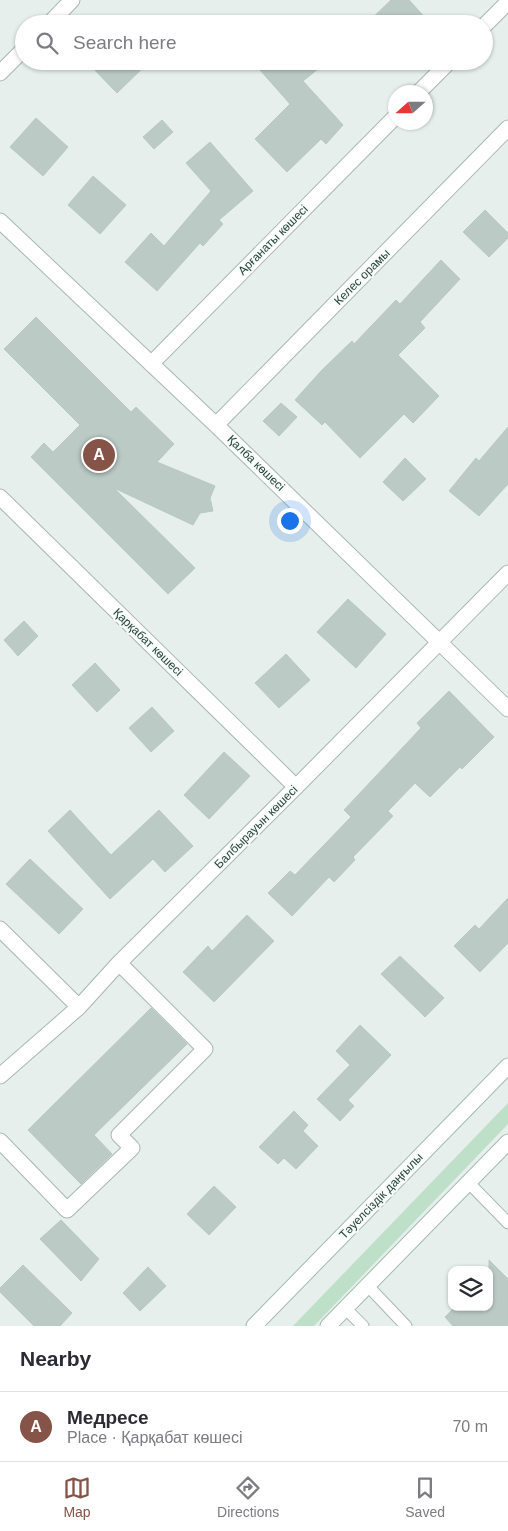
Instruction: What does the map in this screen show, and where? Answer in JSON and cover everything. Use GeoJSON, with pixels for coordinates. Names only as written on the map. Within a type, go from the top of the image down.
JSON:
{"type":"FeatureCollection","features":[{"type":"Feature","properties":{"kind":"street"},"geometry":{"type":"LineString","coordinates":[[57,15],[72,0]]}},
{"type":"Feature","properties":{"kind":"street"},"geometry":{"type":"LineString","coordinates":[[493,17],[508,2]]}},
{"type":"Feature","properties":{"kind":"street"},"geometry":{"type":"LineString","coordinates":[[0,73],[15,58]]}},
{"type":"Feature","properties":{"kind":"street"},"geometry":{"type":"LineString","coordinates":[[426,85],[441,70]]}},
{"type":"Feature","properties":{"kind":"street","name":"Арғанаты көшесі"},"geometry":{"type":"LineString","coordinates":[[151,364],[388,124]]}},
{"type":"Feature","properties":{"kind":"street","name":"Келес орамы"},"geometry":{"type":"LineString","coordinates":[[216,425],[508,128]]}},
{"type":"Feature","properties":{"kind":"street","name":"Қалба көшесі"},"geometry":{"type":"LineString","coordinates":[[0,221],[216,425],[508,709]]}},
{"type":"Feature","properties":{"kind":"street","name":"Қарқабат көшесі"},"geometry":{"type":"LineString","coordinates":[[0,497],[296,787]]}},
{"type":"Feature","properties":{"kind":"street","name":"Балбырауын көшесі"},"geometry":{"type":"LineString","coordinates":[[0,1076],[79,1007],[119,963],[508,573]]}},
{"type":"Feature","properties":{"kind":"street"},"geometry":{"type":"LineString","coordinates":[[0,928],[79,1007]]}},
{"type":"Feature","properties":{"kind":"street"},"geometry":{"type":"LineString","coordinates":[[0,1141],[68,1210],[132,1148],[119,1135],[205,1049],[119,963]]}},
{"type":"Feature","properties":{"kind":"street","name":"Тәуелсіздік даңғылы"},"geometry":{"type":"LineString","coordinates":[[254,1326],[508,1066]]}},
{"type":"Feature","properties":{"kind":"street"},"geometry":{"type":"LineString","coordinates":[[328,1326],[508,1142]]}},
{"type":"Feature","properties":{"kind":"lane"},"geometry":{"type":"LineString","coordinates":[[468,1182],[508,1223]]}},
{"type":"Feature","properties":{"kind":"lane"},"geometry":{"type":"LineString","coordinates":[[367,1285],[406,1326]]}},
{"type":"Feature","properties":{"kind":"lane"},"geometry":{"type":"LineString","coordinates":[[346,1308],[363,1326]]}},
{"type":"Feature","properties":{"kind":"green space"},"geometry":{"type":"Polygon","coordinates":[[[508,1103],[508,1124],[314,1326],[293,1326],[508,1103]]]}},
{"type":"Feature","properties":{"kind":"building"},"geometry":{"type":"Polygon","coordinates":[[[391,0],[409,0],[423,15],[375,15],[391,0]]]}},
{"type":"Feature","properties":{"kind":"building"},"geometry":{"type":"Polygon","coordinates":[[[95,70],[141,70],[117,93],[95,70]]]}},
{"type":"Feature","properties":{"kind":"building"},"geometry":{"type":"Polygon","coordinates":[[[260,70],[317,70],[303,81],[343,125],[326,144],[321,139],[287,172],[255,139],[290,104],[260,70]]]}},
{"type":"Feature","properties":{"kind":"building"},"geometry":{"type":"Polygon","coordinates":[[[36,118],[68,147],[43,176],[10,147],[36,118]]]}},
{"type":"Feature","properties":{"kind":"building"},"geometry":{"type":"Polygon","coordinates":[[[162,120],[173,132],[154,149],[143,137],[162,120]]]}},
{"type":"Feature","properties":{"kind":"building"},"geometry":{"type":"Polygon","coordinates":[[[210,142],[253,191],[219,220],[223,224],[203,246],[200,243],[157,291],[125,262],[151,233],[164,246],[211,191],[186,163],[210,142]]]}},
{"type":"Feature","properties":{"kind":"building"},"geometry":{"type":"Polygon","coordinates":[[[93,176],[126,205],[100,234],[68,205],[93,176]]]}},
{"type":"Feature","properties":{"kind":"building"},"geometry":{"type":"Polygon","coordinates":[[[485,210],[508,233],[508,238],[489,257],[463,232],[485,210]]]}},
{"type":"Feature","properties":{"kind":"building"},"geometry":{"type":"Polygon","coordinates":[[[441,260],[460,279],[420,322],[425,328],[398,355],[439,396],[413,423],[404,414],[360,458],[325,422],[322,425],[295,400],[321,371],[352,341],[354,344],[396,300],[400,304],[441,260]]]}},
{"type":"Feature","properties":{"kind":"building"},"geometry":{"type":"Polygon","coordinates":[[[36,317],[131,412],[136,407],[174,444],[157,462],[215,486],[210,498],[213,511],[200,513],[193,525],[114,488],[195,568],[168,594],[31,457],[44,443],[53,452],[80,425],[4,349],[36,317]]]}},
{"type":"Feature","properties":{"kind":"building"},"geometry":{"type":"Polygon","coordinates":[[[281,403],[297,417],[279,436],[263,421],[281,403]]]}},
{"type":"Feature","properties":{"kind":"building"},"geometry":{"type":"Polygon","coordinates":[[[508,427],[508,484],[479,516],[449,491],[476,458],[479,461],[508,427]]]}},
{"type":"Feature","properties":{"kind":"building"},"geometry":{"type":"Polygon","coordinates":[[[405,458],[426,479],[403,501],[383,482],[405,458]]]}},
{"type":"Feature","properties":{"kind":"building"},"geometry":{"type":"Polygon","coordinates":[[[348,599],[386,634],[356,668],[317,632],[348,599]]]}},
{"type":"Feature","properties":{"kind":"building"},"geometry":{"type":"Polygon","coordinates":[[[24,621],[38,636],[18,656],[4,640],[24,621]]]}},
{"type":"Feature","properties":{"kind":"building"},"geometry":{"type":"Polygon","coordinates":[[[286,654],[310,680],[279,708],[255,683],[286,654]]]}},
{"type":"Feature","properties":{"kind":"building"},"geometry":{"type":"Polygon","coordinates":[[[95,663],[120,690],[97,712],[72,685],[95,663]]]}},
{"type":"Feature","properties":{"kind":"building"},"geometry":{"type":"Polygon","coordinates":[[[449,691],[494,737],[430,797],[415,783],[388,811],[393,816],[353,857],[355,860],[334,882],[329,877],[292,916],[268,893],[290,871],[295,875],[351,817],[344,810],[421,728],[417,723],[449,691]]]}},
{"type":"Feature","properties":{"kind":"building"},"geometry":{"type":"Polygon","coordinates":[[[152,707],[174,731],[151,752],[129,728],[152,707]]]}},
{"type":"Feature","properties":{"kind":"building"},"geometry":{"type":"Polygon","coordinates":[[[224,752],[250,776],[209,819],[184,795],[224,752]]]}},
{"type":"Feature","properties":{"kind":"building"},"geometry":{"type":"Polygon","coordinates":[[[70,810],[111,855],[159,810],[193,846],[165,872],[153,859],[110,899],[48,831],[70,810]]]}},
{"type":"Feature","properties":{"kind":"building"},"geometry":{"type":"Polygon","coordinates":[[[30,859],[83,909],[59,934],[6,884],[30,859]]]}},
{"type":"Feature","properties":{"kind":"building"},"geometry":{"type":"Polygon","coordinates":[[[508,898],[508,943],[480,972],[454,946],[475,925],[479,929],[508,898]]]}},
{"type":"Feature","properties":{"kind":"building"},"geometry":{"type":"Polygon","coordinates":[[[247,915],[274,941],[214,1002],[183,972],[208,946],[212,951],[247,915]]]}},
{"type":"Feature","properties":{"kind":"building"},"geometry":{"type":"Polygon","coordinates":[[[400,956],[444,998],[425,1017],[381,974],[400,956]]]}},
{"type":"Feature","properties":{"kind":"building"},"geometry":{"type":"Polygon","coordinates":[[[151,1008],[187,1044],[94,1135],[112,1154],[81,1184],[28,1130],[151,1008]]]}},
{"type":"Feature","properties":{"kind":"building"},"geometry":{"type":"Polygon","coordinates":[[[360,1025],[391,1055],[348,1100],[354,1106],[340,1121],[317,1099],[350,1065],[336,1051],[360,1025]]]}},
{"type":"Feature","properties":{"kind":"building"},"geometry":{"type":"Polygon","coordinates":[[[294,1111],[308,1125],[303,1131],[318,1146],[296,1169],[284,1158],[278,1164],[259,1147],[294,1111]]]}},
{"type":"Feature","properties":{"kind":"building"},"geometry":{"type":"Polygon","coordinates":[[[214,1186],[236,1207],[209,1235],[187,1214],[214,1186]]]}},
{"type":"Feature","properties":{"kind":"building"},"geometry":{"type":"Polygon","coordinates":[[[61,1220],[99,1259],[81,1281],[40,1239],[61,1220]]]}},
{"type":"Feature","properties":{"kind":"building"},"geometry":{"type":"Polygon","coordinates":[[[489,1260],[508,1279],[508,1326],[453,1326],[445,1317],[451,1311],[493,1311],[493,1266],[489,1266],[489,1260]]]}},
{"type":"Feature","properties":{"kind":"building"},"geometry":{"type":"Polygon","coordinates":[[[23,1265],[72,1313],[60,1326],[34,1326],[0,1292],[0,1288],[23,1265]]]}},
{"type":"Feature","properties":{"kind":"building"},"geometry":{"type":"Polygon","coordinates":[[[148,1267],[166,1286],[140,1311],[123,1293],[148,1267]]]}},
{"type":"Feature","properties":{"kind":"place","name":"Медресе"},"geometry":{"type":"Point","coordinates":[99,455]}}]}
